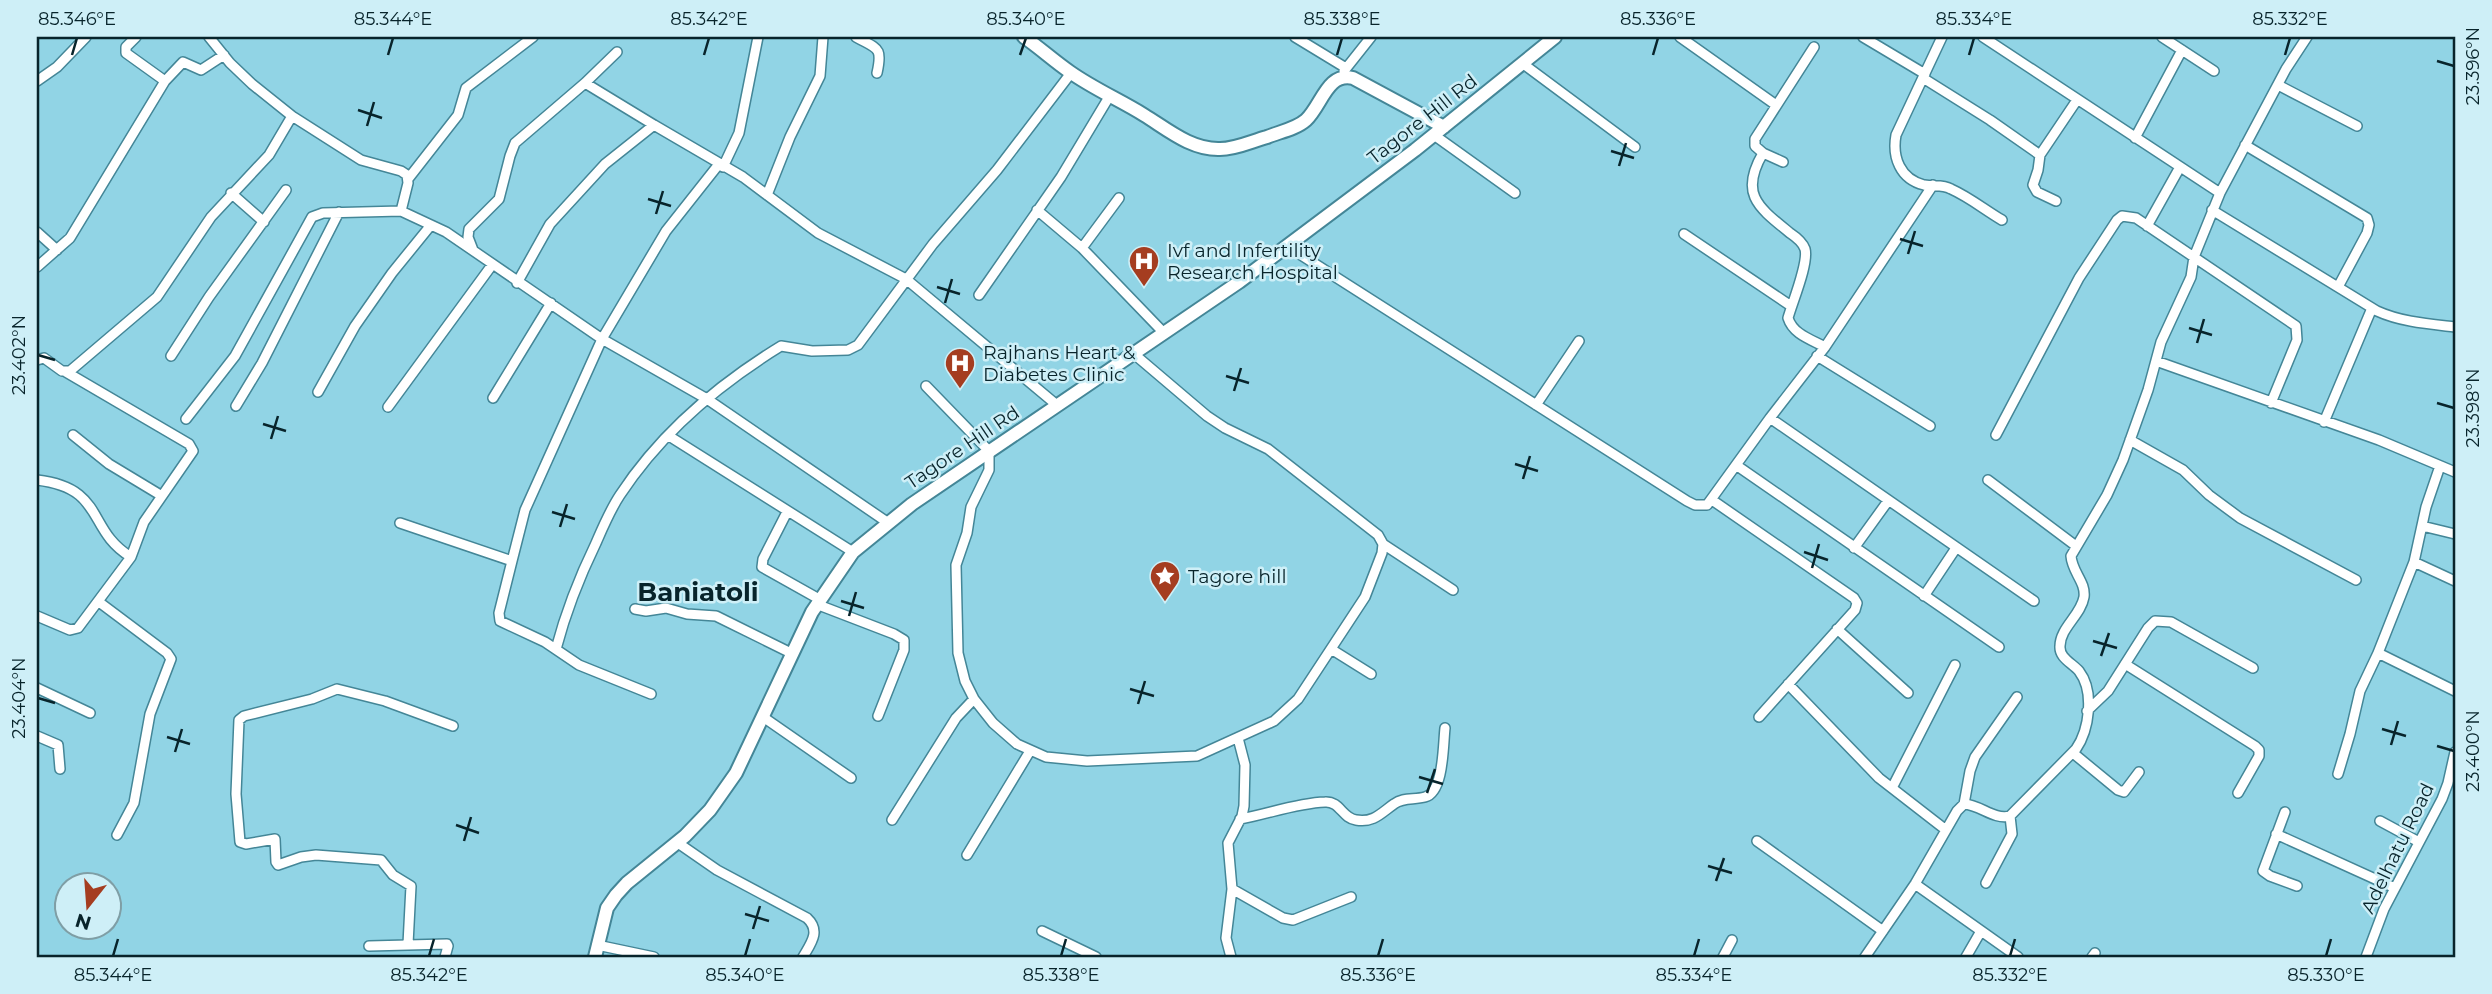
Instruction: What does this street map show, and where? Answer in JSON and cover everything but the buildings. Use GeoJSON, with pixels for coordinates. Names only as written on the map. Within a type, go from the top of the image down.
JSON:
{"type":"FeatureCollection","features":[{"type":"Feature","properties":{"kind":"main road"},"geometry":{"type":"LineString","coordinates":[[1024,37],[1071,73],[1109,97],[1142,113],[1189,142],[1205,148],[1221,149],[1248,143],[1300,124],[1342,73],[1439,131]]}},
{"type":"Feature","properties":{"kind":"main road","name":"Tagore Hill Rd"},"geometry":{"type":"LineString","coordinates":[[596,951],[607,908],[617,895],[627,883],[678,843],[710,810],[736,773],[818,602],[853,552],[887,522],[1287,246],[1439,131],[1555,37]]}},
{"type":"Feature","properties":{"kind":"street"},"geometry":{"type":"LineString","coordinates":[[37,80],[57,67],[86,37]]}},
{"type":"Feature","properties":{"kind":"street"},"geometry":{"type":"LineString","coordinates":[[136,37],[126,47],[126,53],[165,81]]}},
{"type":"Feature","properties":{"kind":"street"},"geometry":{"type":"LineString","coordinates":[[209,37],[252,84],[292,116],[348,153],[401,171],[408,179]]}},
{"type":"Feature","properties":{"kind":"street"},"geometry":{"type":"LineString","coordinates":[[401,211],[408,179],[458,115],[466,88],[533,37]]}},
{"type":"Feature","properties":{"kind":"street"},"geometry":{"type":"LineString","coordinates":[[651,694],[579,665],[556,649],[502,623],[499,619],[525,510],[603,338],[666,231],[721,166],[739,133],[758,37]]}},
{"type":"Feature","properties":{"kind":"street"},"geometry":{"type":"LineString","coordinates":[[767,195],[790,137],[820,76],[823,37]]}},
{"type":"Feature","properties":{"kind":"street"},"geometry":{"type":"LineString","coordinates":[[856,37],[879,51],[877,73]]}},
{"type":"Feature","properties":{"kind":"street"},"geometry":{"type":"LineString","coordinates":[[1295,37],[1342,73],[1371,37]]}},
{"type":"Feature","properties":{"kind":"street"},"geometry":{"type":"LineString","coordinates":[[1680,37],[1776,105]]}},
{"type":"Feature","properties":{"kind":"street"},"geometry":{"type":"LineString","coordinates":[[1863,37],[2040,155]]}},
{"type":"Feature","properties":{"kind":"street"},"geometry":{"type":"LineString","coordinates":[[1942,37],[1896,135],[1893,148],[1896,162],[1913,180],[1933,186],[1941,185],[1955,191],[2002,220]]}},
{"type":"Feature","properties":{"kind":"street"},"geometry":{"type":"LineString","coordinates":[[1983,37],[2220,193]]}},
{"type":"Feature","properties":{"kind":"street"},"geometry":{"type":"LineString","coordinates":[[2162,37],[2214,71]]}},
{"type":"Feature","properties":{"kind":"street"},"geometry":{"type":"LineString","coordinates":[[1964,804],[1975,804],[1996,816],[2010,816],[2073,753],[2083,738],[2087,722],[2086,687],[2080,673],[2063,657],[2059,649],[2061,638],[2082,602],[2084,593],[2082,584],[2071,567],[2071,556],[2107,495],[2130,440],[2161,342],[2191,277],[2194,257],[2212,210],[2245,145],[2307,37]]}},
{"type":"Feature","properties":{"kind":"street"},"geometry":{"type":"LineString","coordinates":[[1783,162],[1763,153],[1755,146],[1755,139],[1814,47]]}},
{"type":"Feature","properties":{"kind":"street"},"geometry":{"type":"LineString","coordinates":[[2135,138],[2182,50]]}},
{"type":"Feature","properties":{"kind":"street"},"geometry":{"type":"LineString","coordinates":[[474,252],[468,237],[469,229],[499,199],[515,143],[617,52]]}},
{"type":"Feature","properties":{"kind":"street"},"geometry":{"type":"LineString","coordinates":[[37,267],[70,238],[165,81],[183,62],[201,71],[224,55]]}},
{"type":"Feature","properties":{"kind":"street"},"geometry":{"type":"LineString","coordinates":[[1522,64],[1635,147]]}},
{"type":"Feature","properties":{"kind":"street"},"geometry":{"type":"LineString","coordinates":[[556,649],[569,602],[608,517],[629,483],[669,436],[707,399],[780,346],[804,351],[852,349],[861,342],[906,279],[961,209],[997,170],[1071,73]]}},
{"type":"Feature","properties":{"kind":"street"},"geometry":{"type":"LineString","coordinates":[[585,83],[743,177],[818,233],[906,279],[1058,405]]}},
{"type":"Feature","properties":{"kind":"street"},"geometry":{"type":"LineString","coordinates":[[2278,85],[2357,126]]}},
{"type":"Feature","properties":{"kind":"street"},"geometry":{"type":"LineString","coordinates":[[979,295],[1074,157],[1109,97]]}},
{"type":"Feature","properties":{"kind":"street"},"geometry":{"type":"LineString","coordinates":[[2056,201],[2038,192],[2033,185],[2040,155],[2077,100]]}},
{"type":"Feature","properties":{"kind":"street"},"geometry":{"type":"LineString","coordinates":[[66,372],[157,297],[202,229],[231,193],[269,155],[292,116]]}},
{"type":"Feature","properties":{"kind":"street"},"geometry":{"type":"LineString","coordinates":[[517,282],[550,224],[605,164],[654,125]]}},
{"type":"Feature","properties":{"kind":"street"},"geometry":{"type":"LineString","coordinates":[[1439,131],[1515,193]]}},
{"type":"Feature","properties":{"kind":"street"},"geometry":{"type":"LineString","coordinates":[[2245,145],[2367,218],[2367,233],[2338,287]]}},
{"type":"Feature","properties":{"kind":"street"},"geometry":{"type":"LineString","coordinates":[[1763,153],[1751,178],[1752,192],[1768,215],[1805,248],[1805,259],[1788,318],[1790,326],[1825,347]]}},
{"type":"Feature","properties":{"kind":"street"},"geometry":{"type":"LineString","coordinates":[[2147,226],[2180,167]]}},
{"type":"Feature","properties":{"kind":"street"},"geometry":{"type":"LineString","coordinates":[[1287,246],[1687,501],[1695,505],[1707,505],[1825,347],[1933,186]]}},
{"type":"Feature","properties":{"kind":"street"},"geometry":{"type":"LineString","coordinates":[[171,356],[286,190]]}},
{"type":"Feature","properties":{"kind":"street"},"geometry":{"type":"LineString","coordinates":[[231,193],[264,222]]}},
{"type":"Feature","properties":{"kind":"street"},"geometry":{"type":"LineString","coordinates":[[1082,248],[1119,198]]}},
{"type":"Feature","properties":{"kind":"street"},"geometry":{"type":"LineString","coordinates":[[2212,210],[2390,317],[2455,327]]}},
{"type":"Feature","properties":{"kind":"street"},"geometry":{"type":"LineString","coordinates":[[186,419],[235,356],[312,217],[339,212],[401,211],[431,225],[603,338],[707,399],[887,522]]}},
{"type":"Feature","properties":{"kind":"street"},"geometry":{"type":"LineString","coordinates":[[1037,211],[1082,248],[1164,333]]}},
{"type":"Feature","properties":{"kind":"street"},"geometry":{"type":"LineString","coordinates":[[236,406],[262,363],[339,212]]}},
{"type":"Feature","properties":{"kind":"street"},"geometry":{"type":"LineString","coordinates":[[1996,435],[2079,278],[2117,220],[2129,216],[2296,326],[2297,340],[2271,403]]}},
{"type":"Feature","properties":{"kind":"street"},"geometry":{"type":"LineString","coordinates":[[318,391],[355,326],[392,273],[431,225]]}},
{"type":"Feature","properties":{"kind":"street"},"geometry":{"type":"LineString","coordinates":[[37,232],[57,250]]}},
{"type":"Feature","properties":{"kind":"street"},"geometry":{"type":"LineString","coordinates":[[1684,234],[1791,306]]}},
{"type":"Feature","properties":{"kind":"street"},"geometry":{"type":"LineString","coordinates":[[388,407],[492,265]]}},
{"type":"Feature","properties":{"kind":"street"},"geometry":{"type":"LineString","coordinates":[[493,398],[551,303]]}},
{"type":"Feature","properties":{"kind":"street"},"geometry":{"type":"LineString","coordinates":[[2325,422],[2372,308]]}},
{"type":"Feature","properties":{"kind":"street"},"geometry":{"type":"LineString","coordinates":[[1536,405],[1578,341]]}},
{"type":"Feature","properties":{"kind":"street"},"geometry":{"type":"LineString","coordinates":[[1134,354],[1207,416],[1268,449],[1378,535],[1383,544],[1453,590]]}},
{"type":"Feature","properties":{"kind":"street"},"geometry":{"type":"LineString","coordinates":[[1817,356],[1930,426]]}},
{"type":"Feature","properties":{"kind":"street"},"geometry":{"type":"LineString","coordinates":[[37,360],[44,358],[191,446],[193,451],[144,522],[131,557],[79,628],[73,631],[37,616]]}},
{"type":"Feature","properties":{"kind":"street"},"geometry":{"type":"LineString","coordinates":[[2156,361],[2379,440],[2455,472]]}},
{"type":"Feature","properties":{"kind":"street"},"geometry":{"type":"LineString","coordinates":[[926,386],[989,451],[989,470],[971,507],[967,533],[956,565],[958,653],[965,681],[974,699],[993,723],[1017,744],[1046,757],[1071,761],[1197,756],[1274,720],[1298,699],[1365,597],[1379,565],[1383,544]]}},
{"type":"Feature","properties":{"kind":"street"},"geometry":{"type":"LineString","coordinates":[[1770,418],[2034,601]]}},
{"type":"Feature","properties":{"kind":"street"},"geometry":{"type":"LineString","coordinates":[[73,435],[109,464],[162,496]]}},
{"type":"Feature","properties":{"kind":"street"},"geometry":{"type":"LineString","coordinates":[[669,436],[853,552]]}},
{"type":"Feature","properties":{"kind":"street"},"geometry":{"type":"LineString","coordinates":[[2130,440],[2183,470],[2209,495],[2240,518],[2356,580]]}},
{"type":"Feature","properties":{"kind":"street"},"geometry":{"type":"LineString","coordinates":[[1736,466],[1999,647]]}},
{"type":"Feature","properties":{"kind":"street"},"geometry":{"type":"LineString","coordinates":[[2337,774],[2360,691],[2414,562],[2430,494],[2440,466]]}},
{"type":"Feature","properties":{"kind":"street"},"geometry":{"type":"LineString","coordinates":[[1988,480],[2076,545]]}},
{"type":"Feature","properties":{"kind":"street"},"geometry":{"type":"LineString","coordinates":[[37,481],[65,486],[80,495],[114,544],[131,557]]}},
{"type":"Feature","properties":{"kind":"street"},"geometry":{"type":"LineString","coordinates":[[1712,500],[1854,598],[1857,603],[1854,610],[1759,717]]}},
{"type":"Feature","properties":{"kind":"street"},"geometry":{"type":"LineString","coordinates":[[1854,548],[1888,501]]}},
{"type":"Feature","properties":{"kind":"street"},"geometry":{"type":"LineString","coordinates":[[787,512],[762,559],[762,567],[818,602],[904,640],[904,650],[878,716]]}},
{"type":"Feature","properties":{"kind":"street"},"geometry":{"type":"LineString","coordinates":[[400,523],[512,561]]}},
{"type":"Feature","properties":{"kind":"street"},"geometry":{"type":"LineString","coordinates":[[2422,526],[2455,534]]}},
{"type":"Feature","properties":{"kind":"street"},"geometry":{"type":"LineString","coordinates":[[1924,596],[1956,548]]}},
{"type":"Feature","properties":{"kind":"street"},"geometry":{"type":"LineString","coordinates":[[2414,562],[2455,581]]}},
{"type":"Feature","properties":{"kind":"street"},"geometry":{"type":"LineString","coordinates":[[99,602],[167,653],[171,659],[147,728],[134,803],[117,835]]}},
{"type":"Feature","properties":{"kind":"street"},"geometry":{"type":"LineString","coordinates":[[635,609],[646,611],[666,608],[687,614],[716,616],[792,653]]}},
{"type":"Feature","properties":{"kind":"street"},"geometry":{"type":"LineString","coordinates":[[2087,711],[2108,691],[2155,621],[2171,622],[2253,668]]}},
{"type":"Feature","properties":{"kind":"street"},"geometry":{"type":"LineString","coordinates":[[1837,629],[1908,693]]}},
{"type":"Feature","properties":{"kind":"street"},"geometry":{"type":"LineString","coordinates":[[1331,649],[1371,674]]}},
{"type":"Feature","properties":{"kind":"street"},"geometry":{"type":"LineString","coordinates":[[2378,653],[2455,691]]}},
{"type":"Feature","properties":{"kind":"street"},"geometry":{"type":"LineString","coordinates":[[2124,664],[2259,750],[2259,756],[2238,793]]}},
{"type":"Feature","properties":{"kind":"street"},"geometry":{"type":"LineString","coordinates":[[1892,788],[1955,666]]}},
{"type":"Feature","properties":{"kind":"street"},"geometry":{"type":"LineString","coordinates":[[1788,684],[1868,767],[1946,830]]}},
{"type":"Feature","properties":{"kind":"street"},"geometry":{"type":"LineString","coordinates":[[37,688],[90,713]]}},
{"type":"Feature","properties":{"kind":"street"},"geometry":{"type":"LineString","coordinates":[[408,944],[411,886],[393,875],[381,860],[316,855],[278,865],[275,862],[275,839],[246,844],[240,842],[236,794],[239,720],[244,716],[312,699],[337,689],[385,701],[453,726]]}},
{"type":"Feature","properties":{"kind":"street"},"geometry":{"type":"LineString","coordinates":[[1865,957],[1964,804],[1975,757],[2017,697]]}},
{"type":"Feature","properties":{"kind":"street"},"geometry":{"type":"LineString","coordinates":[[892,820],[956,718],[974,699]]}},
{"type":"Feature","properties":{"kind":"street"},"geometry":{"type":"LineString","coordinates":[[763,717],[851,778]]}},
{"type":"Feature","properties":{"kind":"street"},"geometry":{"type":"LineString","coordinates":[[1240,819],[1324,802],[1337,805],[1343,813],[1356,820],[1368,820],[1381,816],[1400,800],[1429,796],[1439,778],[1445,728]]}},
{"type":"Feature","properties":{"kind":"street"},"geometry":{"type":"LineString","coordinates":[[37,736],[58,745],[60,769]]}},
{"type":"Feature","properties":{"kind":"street"},"geometry":{"type":"LineString","coordinates":[[1231,957],[1226,938],[1231,889],[1228,843],[1244,806],[1245,765],[1238,738]]}},
{"type":"Feature","properties":{"kind":"street"},"geometry":{"type":"LineString","coordinates":[[967,855],[1030,751]]}},
{"type":"Feature","properties":{"kind":"street","name":"Adelhatu Road"},"geometry":{"type":"LineString","coordinates":[[2366,957],[2395,888],[2448,783],[2455,752]]}},
{"type":"Feature","properties":{"kind":"street"},"geometry":{"type":"LineString","coordinates":[[2073,753],[2124,792],[2139,772]]}},
{"type":"Feature","properties":{"kind":"street"},"geometry":{"type":"LineString","coordinates":[[2285,811],[2263,871],[2297,886]]}},
{"type":"Feature","properties":{"kind":"street"},"geometry":{"type":"LineString","coordinates":[[1986,883],[2012,834],[2010,816]]}},
{"type":"Feature","properties":{"kind":"street"},"geometry":{"type":"LineString","coordinates":[[2380,821],[2419,842]]}},
{"type":"Feature","properties":{"kind":"street"},"geometry":{"type":"LineString","coordinates":[[2276,834],[2395,888]]}},
{"type":"Feature","properties":{"kind":"street"},"geometry":{"type":"LineString","coordinates":[[1757,841],[1883,931]]}},
{"type":"Feature","properties":{"kind":"street"},"geometry":{"type":"LineString","coordinates":[[678,843],[717,870],[814,924],[815,931],[803,957]]}},
{"type":"Feature","properties":{"kind":"street"},"geometry":{"type":"LineString","coordinates":[[1914,884],[2018,957]]}},
{"type":"Feature","properties":{"kind":"street"},"geometry":{"type":"LineString","coordinates":[[1231,889],[1283,918],[1293,920],[1351,897]]}},
{"type":"Feature","properties":{"kind":"street"},"geometry":{"type":"LineString","coordinates":[[1042,931],[1096,957]]}},
{"type":"Feature","properties":{"kind":"street"},"geometry":{"type":"LineString","coordinates":[[1966,957],[1981,931]]}},
{"type":"Feature","properties":{"kind":"street"},"geometry":{"type":"LineString","coordinates":[[1723,957],[1732,940]]}},
{"type":"Feature","properties":{"kind":"street"},"geometry":{"type":"LineString","coordinates":[[369,946],[447,944],[445,957]]}},
{"type":"Feature","properties":{"kind":"street"},"geometry":{"type":"LineString","coordinates":[[596,951],[654,957]]}},
{"type":"Feature","properties":{"kind":"place","name":"Ivf and Infertility Research Hospital"},"geometry":{"type":"Point","coordinates":[1144,288]}},
{"type":"Feature","properties":{"kind":"place","name":"Rajhans Heart & Diabetes Clinic"},"geometry":{"type":"Point","coordinates":[960,390]}},
{"type":"Feature","properties":{"kind":"place","name":"Tagore hill"},"geometry":{"type":"Point","coordinates":[1165,603]}},
{"type":"Feature","properties":{"kind":"district","name":"Baniatoli"},"geometry":{"type":"Point","coordinates":[698,592]}}]}
